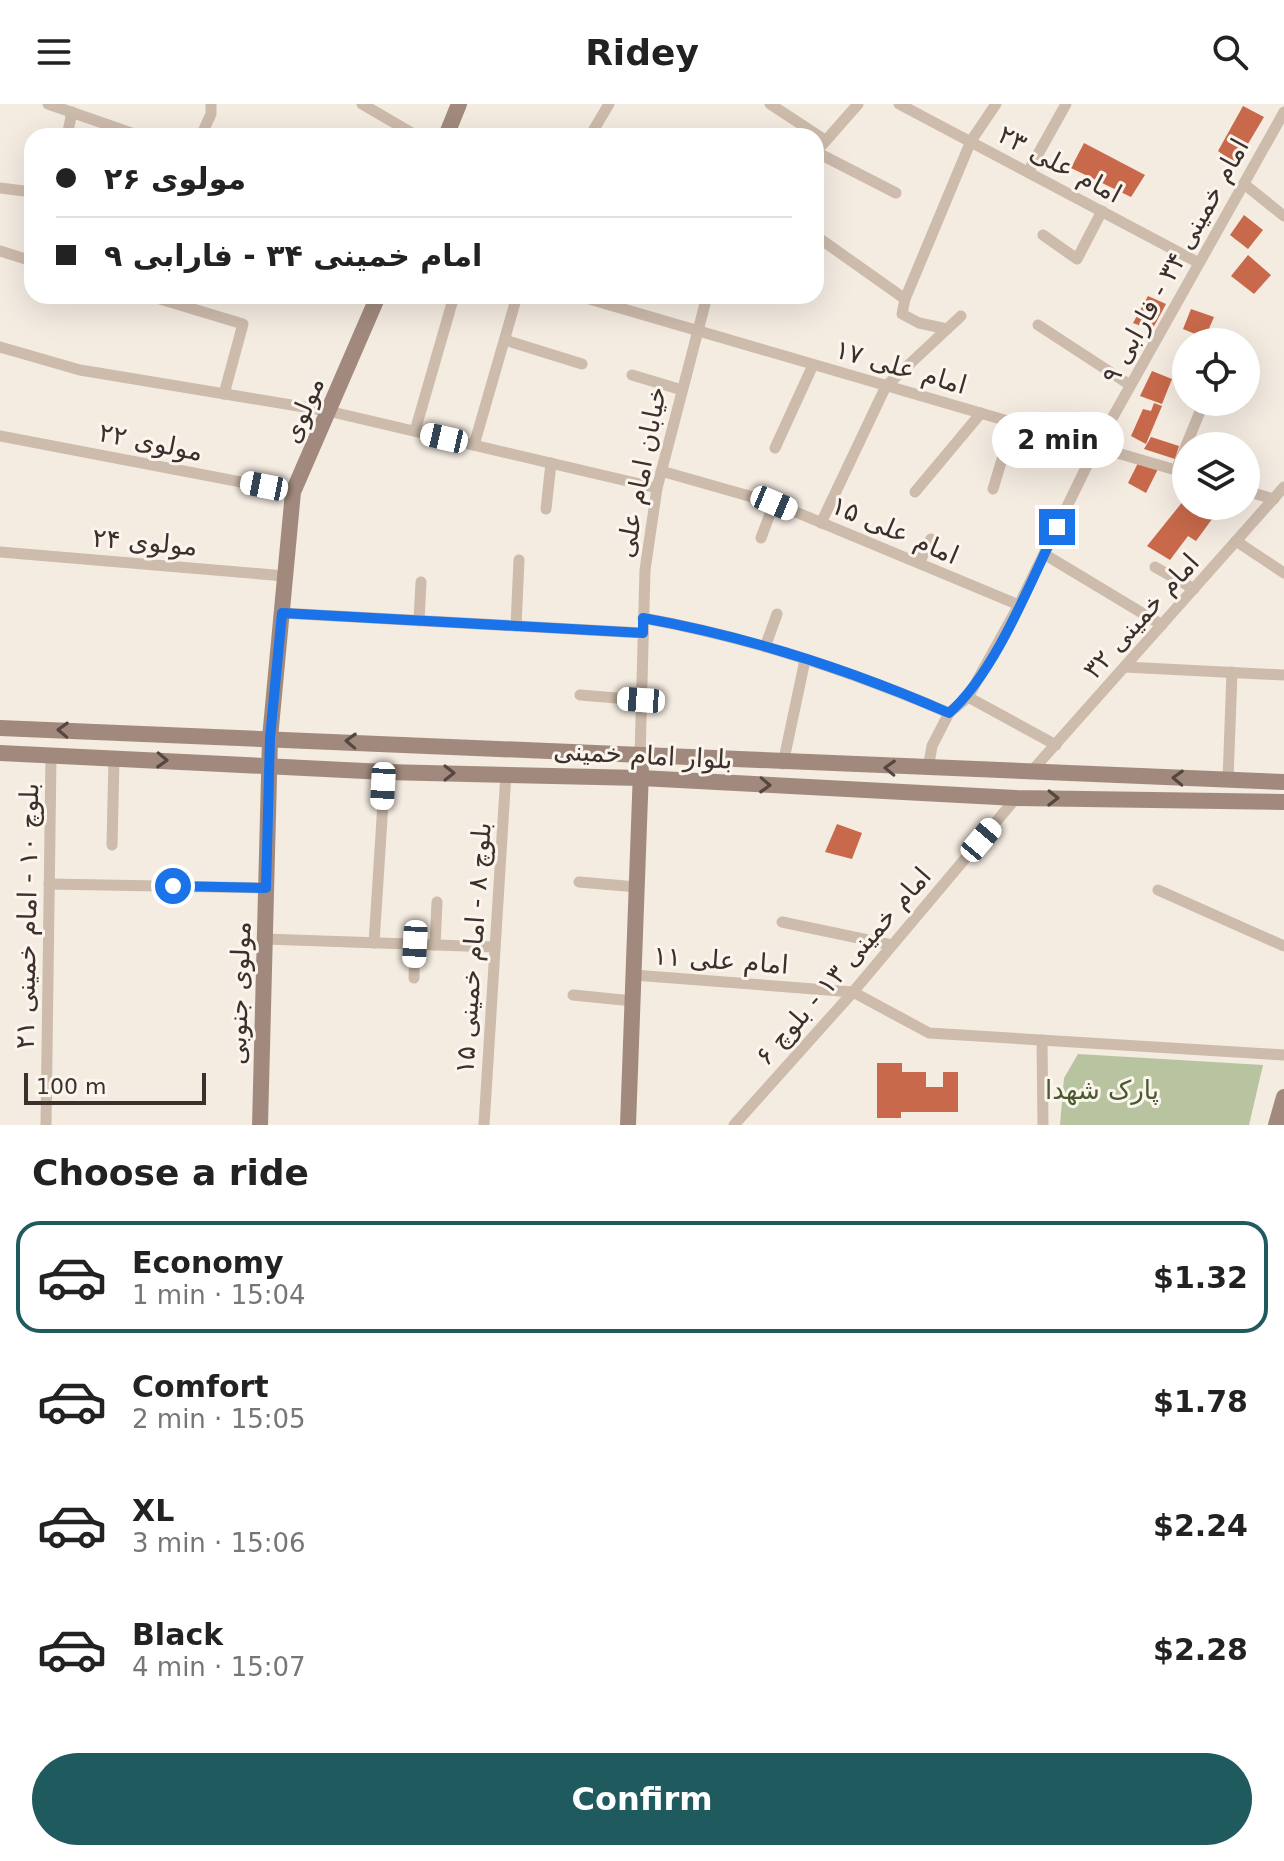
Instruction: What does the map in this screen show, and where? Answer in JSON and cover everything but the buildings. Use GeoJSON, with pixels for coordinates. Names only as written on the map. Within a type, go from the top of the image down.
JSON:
{"type":"FeatureCollection","features":[{"type":"Feature","properties":{"kind":"main road"},"geometry":{"type":"LineString","coordinates":[[449,128],[459,104]]}},
{"type":"Feature","properties":{"kind":"main road","name":"مولوی"},"geometry":{"type":"LineString","coordinates":[[270,738],[293,492],[375,304]]}},
{"type":"Feature","properties":{"kind":"main road","name":"بلوار امام خمینی"},"geometry":{"type":"LineString","coordinates":[[0,728],[270,738],[783,764],[1284,782]]}},
{"type":"Feature","properties":{"kind":"main road","name":"مولوی جنوبی"},"geometry":{"type":"LineString","coordinates":[[260,1125],[270,738]]}},
{"type":"Feature","properties":{"kind":"main road","name":"بلوار امام خمینی"},"geometry":{"type":"LineString","coordinates":[[0,753],[385,772],[641,778],[1016,798],[1284,802]]}},
{"type":"Feature","properties":{"kind":"main road"},"geometry":{"type":"LineString","coordinates":[[628,1125],[640,757]]}},
{"type":"Feature","properties":{"kind":"main road"},"geometry":{"type":"LineString","coordinates":[[1276,1125],[1284,1097]]}},
{"type":"Feature","properties":{"kind":"street"},"geometry":{"type":"LineString","coordinates":[[48,104],[117,128]]}},
{"type":"Feature","properties":{"kind":"street"},"geometry":{"type":"LineString","coordinates":[[205,128],[211,114],[211,104]]}},
{"type":"Feature","properties":{"kind":"street"},"geometry":{"type":"LineString","coordinates":[[362,104],[403,128]]}},
{"type":"Feature","properties":{"kind":"street"},"geometry":{"type":"LineString","coordinates":[[595,128],[609,104]]}},
{"type":"Feature","properties":{"kind":"street"},"geometry":{"type":"LineString","coordinates":[[770,104],[807,128]]}},
{"type":"Feature","properties":{"kind":"street"},"geometry":{"type":"LineString","coordinates":[[825,140],[858,104]]}},
{"type":"Feature","properties":{"kind":"street","name":"امام علی ۲۳"},"geometry":{"type":"LineString","coordinates":[[899,104],[1199,263]]}},
{"type":"Feature","properties":{"kind":"street"},"geometry":{"type":"LineString","coordinates":[[947,329],[919,323],[902,314],[905,299],[971,141],[996,104]]}},
{"type":"Feature","properties":{"kind":"street"},"geometry":{"type":"LineString","coordinates":[[1028,172],[1066,104]]}},
{"type":"Feature","properties":{"kind":"street"},"geometry":{"type":"LineString","coordinates":[[69,128],[72,112]]}},
{"type":"Feature","properties":{"kind":"street","name":"امام خمینی ۳۴ - فارابی ۹"},"geometry":{"type":"LineString","coordinates":[[928,769],[932,746],[949,713],[968,697],[1019,605],[1096,447],[1284,112]]}},
{"type":"Feature","properties":{"kind":"street"},"geometry":{"type":"LineString","coordinates":[[824,156],[896,193]]}},
{"type":"Feature","properties":{"kind":"street"},"geometry":{"type":"LineString","coordinates":[[1244,184],[1284,216]]}},
{"type":"Feature","properties":{"kind":"street"},"geometry":{"type":"LineString","coordinates":[[0,188],[24,191]]}},
{"type":"Feature","properties":{"kind":"street"},"geometry":{"type":"LineString","coordinates":[[1043,235],[1077,259],[1102,211]]}},
{"type":"Feature","properties":{"kind":"street"},"geometry":{"type":"LineString","coordinates":[[824,242],[905,299]]}},
{"type":"Feature","properties":{"kind":"street"},"geometry":{"type":"LineString","coordinates":[[0,251],[24,258]]}},
{"type":"Feature","properties":{"kind":"street"},"geometry":{"type":"LineString","coordinates":[[177,304],[243,324],[224,394]]}},
{"type":"Feature","properties":{"kind":"street"},"geometry":{"type":"LineString","coordinates":[[415,431],[452,304]]}},
{"type":"Feature","properties":{"kind":"street"},"geometry":{"type":"LineString","coordinates":[[474,445],[515,304]]}},
{"type":"Feature","properties":{"kind":"street","name":"امام علی ۱۷"},"geometry":{"type":"LineString","coordinates":[[607,304],[1172,469]]}},
{"type":"Feature","properties":{"kind":"street","name":"خیابان امام علی"},"geometry":{"type":"LineString","coordinates":[[640,757],[645,570],[657,488],[705,304]]}},
{"type":"Feature","properties":{"kind":"street"},"geometry":{"type":"LineString","coordinates":[[821,523],[886,386],[961,316]]}},
{"type":"Feature","properties":{"kind":"street"},"geometry":{"type":"LineString","coordinates":[[1038,325],[1130,385]]}},
{"type":"Feature","properties":{"kind":"street"},"geometry":{"type":"LineString","coordinates":[[505,340],[582,364]]}},
{"type":"Feature","properties":{"kind":"street"},"geometry":{"type":"LineString","coordinates":[[0,347],[80,370],[328,411],[622,477],[657,488]]}},
{"type":"Feature","properties":{"kind":"street"},"geometry":{"type":"LineString","coordinates":[[775,448],[813,365]]}},
{"type":"Feature","properties":{"kind":"street"},"geometry":{"type":"LineString","coordinates":[[632,375],[682,390]]}},
{"type":"Feature","properties":{"kind":"street"},"geometry":{"type":"LineString","coordinates":[[915,492],[981,413]]}},
{"type":"Feature","properties":{"kind":"street"},"geometry":{"type":"LineString","coordinates":[[993,489],[1013,423]]}},
{"type":"Feature","properties":{"kind":"street","name":"مولوی ۲۲"},"geometry":{"type":"LineString","coordinates":[[0,436],[293,492]]}},
{"type":"Feature","properties":{"kind":"street"},"geometry":{"type":"LineString","coordinates":[[546,509],[551,463]]}},
{"type":"Feature","properties":{"kind":"street","name":"امام علی ۱۵"},"geometry":{"type":"LineString","coordinates":[[661,471],[774,503],[1019,605]]}},
{"type":"Feature","properties":{"kind":"street","name":"امام خمینی ۳۲"},"geometry":{"type":"LineString","coordinates":[[1030,773],[1284,487]]}},
{"type":"Feature","properties":{"kind":"street"},"geometry":{"type":"LineString","coordinates":[[1260,495],[1274,499]]}},
{"type":"Feature","properties":{"kind":"street"},"geometry":{"type":"LineString","coordinates":[[761,538],[774,503]]}},
{"type":"Feature","properties":{"kind":"street"},"geometry":{"type":"LineString","coordinates":[[919,563],[931,539]]}},
{"type":"Feature","properties":{"kind":"street"},"geometry":{"type":"LineString","coordinates":[[1236,541],[1284,573]]}},
{"type":"Feature","properties":{"kind":"street","name":"مولوی ۲۴"},"geometry":{"type":"LineString","coordinates":[[0,552],[285,576]]}},
{"type":"Feature","properties":{"kind":"street"},"geometry":{"type":"LineString","coordinates":[[1044,554],[1162,625]]}},
{"type":"Feature","properties":{"kind":"street"},"geometry":{"type":"LineString","coordinates":[[516,626],[519,560]]}},
{"type":"Feature","properties":{"kind":"street"},"geometry":{"type":"LineString","coordinates":[[1155,567],[1194,589]]}},
{"type":"Feature","properties":{"kind":"street"},"geometry":{"type":"LineString","coordinates":[[419,621],[421,582]]}},
{"type":"Feature","properties":{"kind":"street"},"geometry":{"type":"LineString","coordinates":[[282,613],[643,633]]}},
{"type":"Feature","properties":{"kind":"street"},"geometry":{"type":"LineString","coordinates":[[765,647],[777,614]]}},
{"type":"Feature","properties":{"kind":"street"},"geometry":{"type":"LineString","coordinates":[[643,618],[718,631],[880,683],[949,713]]}},
{"type":"Feature","properties":{"kind":"street"},"geometry":{"type":"LineString","coordinates":[[783,764],[805,660]]}},
{"type":"Feature","properties":{"kind":"street"},"geometry":{"type":"LineString","coordinates":[[1125,667],[1284,675]]}},
{"type":"Feature","properties":{"kind":"street"},"geometry":{"type":"LineString","coordinates":[[1228,780],[1232,672]]}},
{"type":"Feature","properties":{"kind":"street"},"geometry":{"type":"LineString","coordinates":[[580,695],[641,700]]}},
{"type":"Feature","properties":{"kind":"street"},"geometry":{"type":"LineString","coordinates":[[968,697],[1056,745]]}},
{"type":"Feature","properties":{"kind":"street","name":"بلوچ ۱۰ - امام خمینی ۲۱"},"geometry":{"type":"LineString","coordinates":[[46,1125],[51,756]]}},
{"type":"Feature","properties":{"kind":"street"},"geometry":{"type":"LineString","coordinates":[[112,845],[114,759]]}},
{"type":"Feature","properties":{"kind":"street"},"geometry":{"type":"LineString","coordinates":[[374,943],[385,772]]}},
{"type":"Feature","properties":{"kind":"street","name":"بلوچ ۸ - امام خمینی ۱۵"},"geometry":{"type":"LineString","coordinates":[[484,1125],[506,773]]}},
{"type":"Feature","properties":{"kind":"street","name":"امام خمینی ۱۳ - بلوچ ۶"},"geometry":{"type":"LineString","coordinates":[[734,1125],[853,992],[1016,798]]}},
{"type":"Feature","properties":{"kind":"street"},"geometry":{"type":"LineString","coordinates":[[579,882],[637,887]]}},
{"type":"Feature","properties":{"kind":"street"},"geometry":{"type":"LineString","coordinates":[[49,884],[266,888]]}},
{"type":"Feature","properties":{"kind":"street"},"geometry":{"type":"LineString","coordinates":[[1158,890],[1284,946]]}},
{"type":"Feature","properties":{"kind":"street"},"geometry":{"type":"LineString","coordinates":[[435,945],[437,902]]}},
{"type":"Feature","properties":{"kind":"street"},"geometry":{"type":"LineString","coordinates":[[782,922],[892,945]]}},
{"type":"Feature","properties":{"kind":"street"},"geometry":{"type":"LineString","coordinates":[[265,939],[495,947]]}},
{"type":"Feature","properties":{"kind":"street"},"geometry":{"type":"LineString","coordinates":[[414,978],[415,944]]}},
{"type":"Feature","properties":{"kind":"street","name":"امام علی ۱۱"},"geometry":{"type":"LineString","coordinates":[[634,975],[853,992]]}},
{"type":"Feature","properties":{"kind":"street"},"geometry":{"type":"LineString","coordinates":[[853,992],[929,1033],[1284,1055]]}},
{"type":"Feature","properties":{"kind":"street"},"geometry":{"type":"LineString","coordinates":[[573,995],[633,1001]]}},
{"type":"Feature","properties":{"kind":"street"},"geometry":{"type":"LineString","coordinates":[[1042,1040],[1043,1125]]}},
{"type":"Feature","properties":{"kind":"green space","name":"پارک شهدا"},"geometry":{"type":"Polygon","coordinates":[[[1078,1054],[1263,1065],[1249,1125],[1060,1125],[1064,1078],[1078,1054]]]}},
{"type":"Feature","properties":{"kind":"route"},"geometry":{"type":"LineString","coordinates":[[173,886],[266,888],[270,738],[282,613],[643,633],[643,618],[718,631],[880,683],[949,713],[968,697],[1019,605],[1057,527]]}}]}
